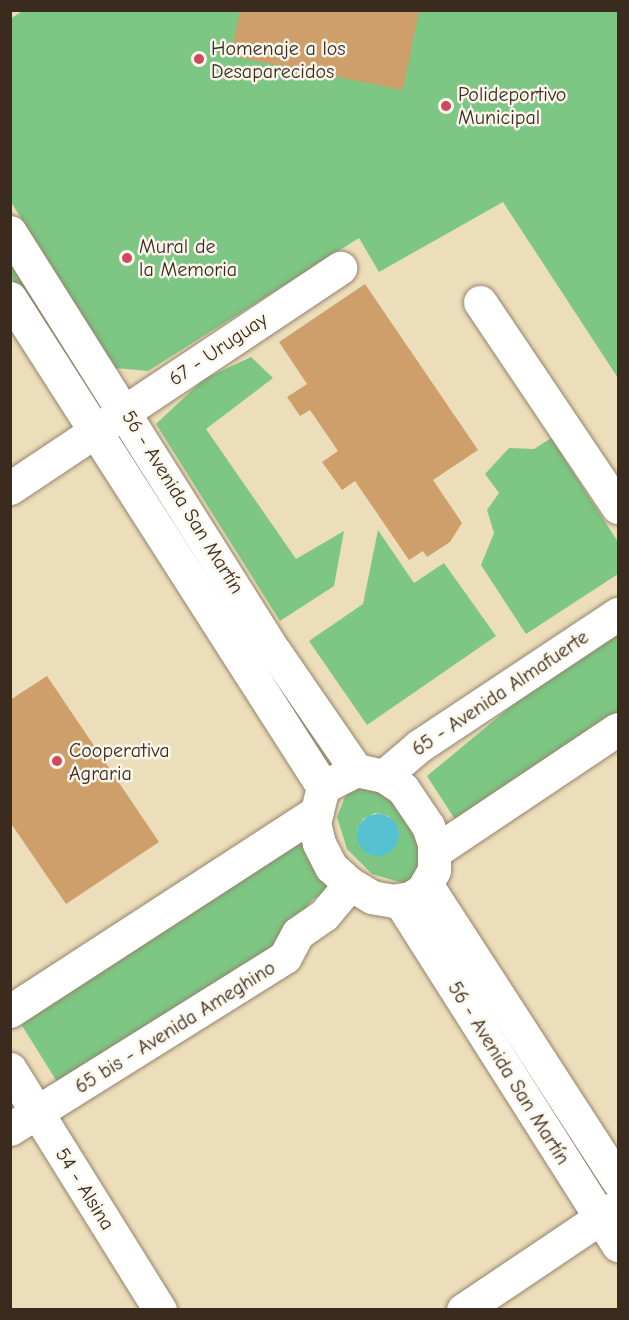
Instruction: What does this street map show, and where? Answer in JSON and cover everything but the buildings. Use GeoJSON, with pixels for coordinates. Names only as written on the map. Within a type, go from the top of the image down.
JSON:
{"type":"FeatureCollection","features":[{"type":"Feature","properties":{"kind":"main road","name":"56 - Avenida San Martín"},"geometry":{"type":"LineString","coordinates":[[10,232],[127,411],[275,652],[370,773]]}},
{"type":"Feature","properties":{"kind":"main road","name":"67 - Uruguay"},"geometry":{"type":"LineString","coordinates":[[10,488],[340,268]]}},
{"type":"Feature","properties":{"kind":"main road","name":"56 - Avenida San Martín"},"geometry":{"type":"LineString","coordinates":[[10,298],[96,431],[320,800]]}},
{"type":"Feature","properties":{"kind":"main road"},"geometry":{"type":"LineString","coordinates":[[480,302],[618,507]]}},
{"type":"Feature","properties":{"kind":"main road","name":"65 - Avenida Almafuerte"},"geometry":{"type":"LineString","coordinates":[[370,773],[419,746],[618,614]]}},
{"type":"Feature","properties":{"kind":"main road"},"geometry":{"type":"LineString","coordinates":[[434,852],[618,729]]}},
{"type":"Feature","properties":{"kind":"main road"},"geometry":{"type":"LineString","coordinates":[[10,1011],[320,800],[370,773],[403,789],[428,825],[434,852],[434,870],[412,892],[372,897],[350,884],[331,867],[319,843],[314,823],[320,800]]}},
{"type":"Feature","properties":{"kind":"main road","name":"65 bis - Avenida Ameghino"},"geometry":{"type":"LineString","coordinates":[[24,1122],[285,957],[298,933],[324,915],[350,884]]}},
{"type":"Feature","properties":{"kind":"main road","name":"56 - Avenida San Martín"},"geometry":{"type":"LineString","coordinates":[[412,892],[618,1181]]}},
{"type":"Feature","properties":{"kind":"main road","name":"56 - Avenida San Martín"},"geometry":{"type":"LineString","coordinates":[[412,892],[610,1212],[618,1245]]}},
{"type":"Feature","properties":{"kind":"main road","name":"54 - Alsina"},"geometry":{"type":"LineString","coordinates":[[10,1069],[24,1122],[160,1310]]}},
{"type":"Feature","properties":{"kind":"main road"},"geometry":{"type":"LineString","coordinates":[[463,1310],[610,1212]]}},
{"type":"Feature","properties":{"kind":"green space"},"geometry":{"type":"Polygon","coordinates":[[[24,10],[618,11],[618,378],[503,202],[379,272],[359,238],[148,371],[115,368],[11,202],[10,19],[24,10]]]}},
{"type":"Feature","properties":{"kind":"green space"},"geometry":{"type":"Polygon","coordinates":[[[10,259],[100,399],[91,404],[11,277],[10,259]]]}},
{"type":"Feature","properties":{"kind":"green space"},"geometry":{"type":"Polygon","coordinates":[[[251,357],[273,378],[206,429],[296,559],[344,531],[334,586],[280,621],[156,424],[204,379],[251,357]]]}},
{"type":"Feature","properties":{"kind":"green space"},"geometry":{"type":"Polygon","coordinates":[[[551,438],[618,542],[618,574],[526,634],[481,565],[494,533],[487,510],[499,493],[485,474],[509,448],[534,449],[551,438]]]}},
{"type":"Feature","properties":{"kind":"green space"},"geometry":{"type":"Polygon","coordinates":[[[378,530],[414,583],[444,563],[496,636],[367,725],[309,641],[363,604],[378,530]]]}},
{"type":"Feature","properties":{"kind":"green space"},"geometry":{"type":"Polygon","coordinates":[[[618,618],[618,718],[458,824],[427,776],[618,618]]]}},
{"type":"Feature","properties":{"kind":"green space"},"geometry":{"type":"Polygon","coordinates":[[[360,783],[389,792],[414,824],[422,868],[406,884],[372,874],[347,849],[337,817],[349,787],[360,783]],[[375,813],[363,819],[357,831],[369,854],[384,855],[389,816],[375,813]]]}},
{"type":"Feature","properties":{"kind":"green space"},"geometry":{"type":"Polygon","coordinates":[[[303,841],[342,879],[312,900],[271,954],[61,1088],[21,1024],[303,841]]]}},
{"type":"Feature","properties":{"kind":"water"},"geometry":{"type":"Polygon","coordinates":[[[378,814],[386,815],[393,820],[398,827],[398,843],[393,850],[386,855],[378,856],[370,855],[363,850],[358,843],[357,835],[358,827],[363,820],[370,815],[378,814]]]}},
{"type":"Feature","properties":{"kind":"place","name":"Homenaje a los Desaparecidos"},"geometry":{"type":"Point","coordinates":[199,59]}},
{"type":"Feature","properties":{"kind":"place","name":"Polideportivo Municipal"},"geometry":{"type":"Point","coordinates":[446,106]}},
{"type":"Feature","properties":{"kind":"place","name":"Mural de la Memoria"},"geometry":{"type":"Point","coordinates":[127,258]}},
{"type":"Feature","properties":{"kind":"place","name":"Cooperativa Agraria"},"geometry":{"type":"Point","coordinates":[57,761]}}]}
